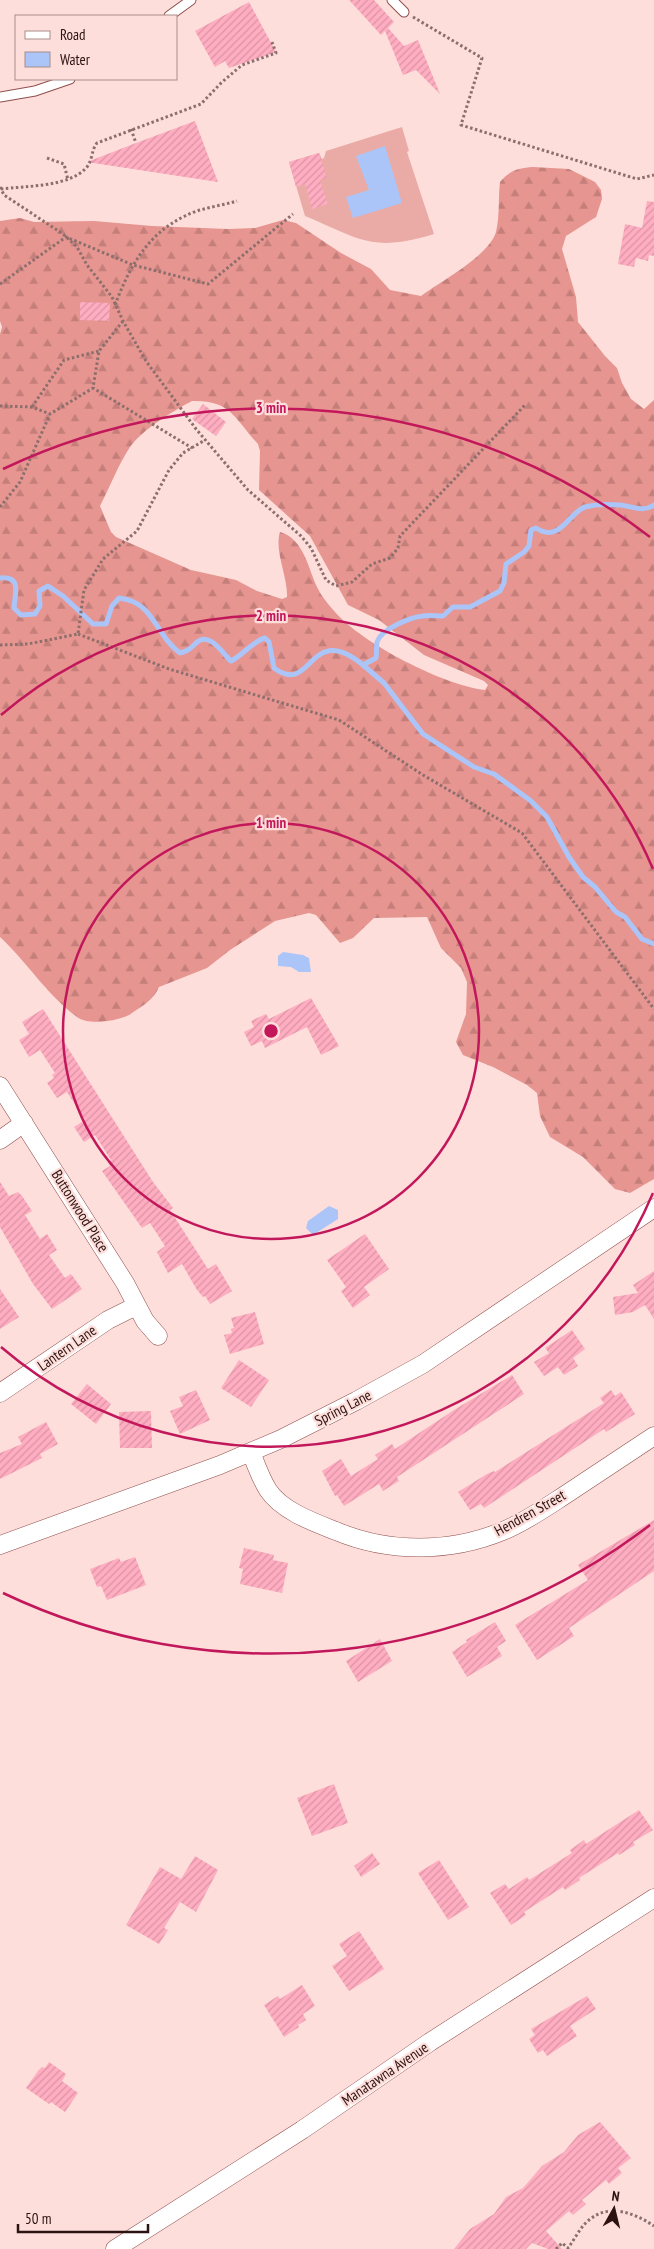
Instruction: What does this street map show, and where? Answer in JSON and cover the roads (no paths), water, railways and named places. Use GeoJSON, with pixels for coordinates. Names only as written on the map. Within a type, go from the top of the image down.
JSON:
{"type":"FeatureCollection","features":[{"type":"Feature","properties":{"kind":"street","name":"Buttonwood Place"},"geometry":{"type":"LineString","coordinates":[[0,1086],[125,1284],[145,1321],[158,1336]]}},
{"type":"Feature","properties":{"kind":"street"},"geometry":{"type":"LineString","coordinates":[[0,1140],[24,1123]]}},
{"type":"Feature","properties":{"kind":"street","name":"Spring Lane"},"geometry":{"type":"LineString","coordinates":[[0,1545],[182,1480],[251,1452],[356,1401],[423,1364],[654,1208]]}},
{"type":"Feature","properties":{"kind":"street","name":"Lantern Lane"},"geometry":{"type":"LineString","coordinates":[[0,1393],[108,1320],[136,1306]]}},
{"type":"Feature","properties":{"kind":"street","name":"Hendren Street"},"geometry":{"type":"LineString","coordinates":[[251,1452],[268,1490],[282,1506],[326,1528],[356,1538],[379,1544],[425,1548],[467,1543],[504,1531],[546,1507],[654,1436]]}},
{"type":"Feature","properties":{"kind":"street","name":"Manatawna Avenue"},"geometry":{"type":"LineString","coordinates":[[115,2249],[302,2130],[430,2042],[654,1898]]}},
{"type":"Feature","properties":{"kind":"lane"},"geometry":{"type":"LineString","coordinates":[[170,15],[191,0]]}},
{"type":"Feature","properties":{"kind":"lane"},"geometry":{"type":"LineString","coordinates":[[392,0],[403,11]]}},
{"type":"Feature","properties":{"kind":"lane"},"geometry":{"type":"LineString","coordinates":[[0,97],[35,91],[67,80]]}},
{"type":"Feature","properties":{"kind":"water"},"geometry":{"type":"Polygon","coordinates":[[[385,146],[402,203],[353,218],[346,197],[369,190],[356,156],[385,146]]]}},
{"type":"Feature","properties":{"kind":"water"},"geometry":{"type":"Polygon","coordinates":[[[283,952],[303,955],[309,958],[311,972],[299,972],[291,967],[278,966],[278,956],[283,952]]]}},
{"type":"Feature","properties":{"kind":"water"},"geometry":{"type":"Polygon","coordinates":[[[329,1206],[338,1210],[338,1219],[313,1235],[306,1228],[308,1221],[329,1206]]]}},
{"type":"Feature","properties":{"kind":"waterway"},"geometry":{"type":"LineString","coordinates":[[0,578],[7,578],[14,582],[16,586],[14,608],[21,615],[35,614],[40,606],[39,591],[48,586],[63,596],[93,624],[106,624],[112,606],[119,598],[131,601],[147,612],[171,645],[180,653],[206,639],[215,644],[231,661],[256,642],[265,638],[269,642],[274,668],[287,674],[297,673],[321,654],[331,651],[345,653],[363,665],[376,658],[377,642],[380,637],[397,624],[418,617],[443,616],[453,607],[470,607],[500,591],[504,583],[506,564],[524,552],[529,546],[531,530],[536,528],[544,532],[558,530],[579,510],[589,506],[602,504],[645,509],[654,505]]}},
{"type":"Feature","properties":{"kind":"waterway"},"geometry":{"type":"LineString","coordinates":[[363,665],[384,683],[423,734],[474,767],[494,774],[531,801],[547,817],[569,857],[583,877],[595,887],[616,912],[625,917],[642,939],[654,944]]}}]}
